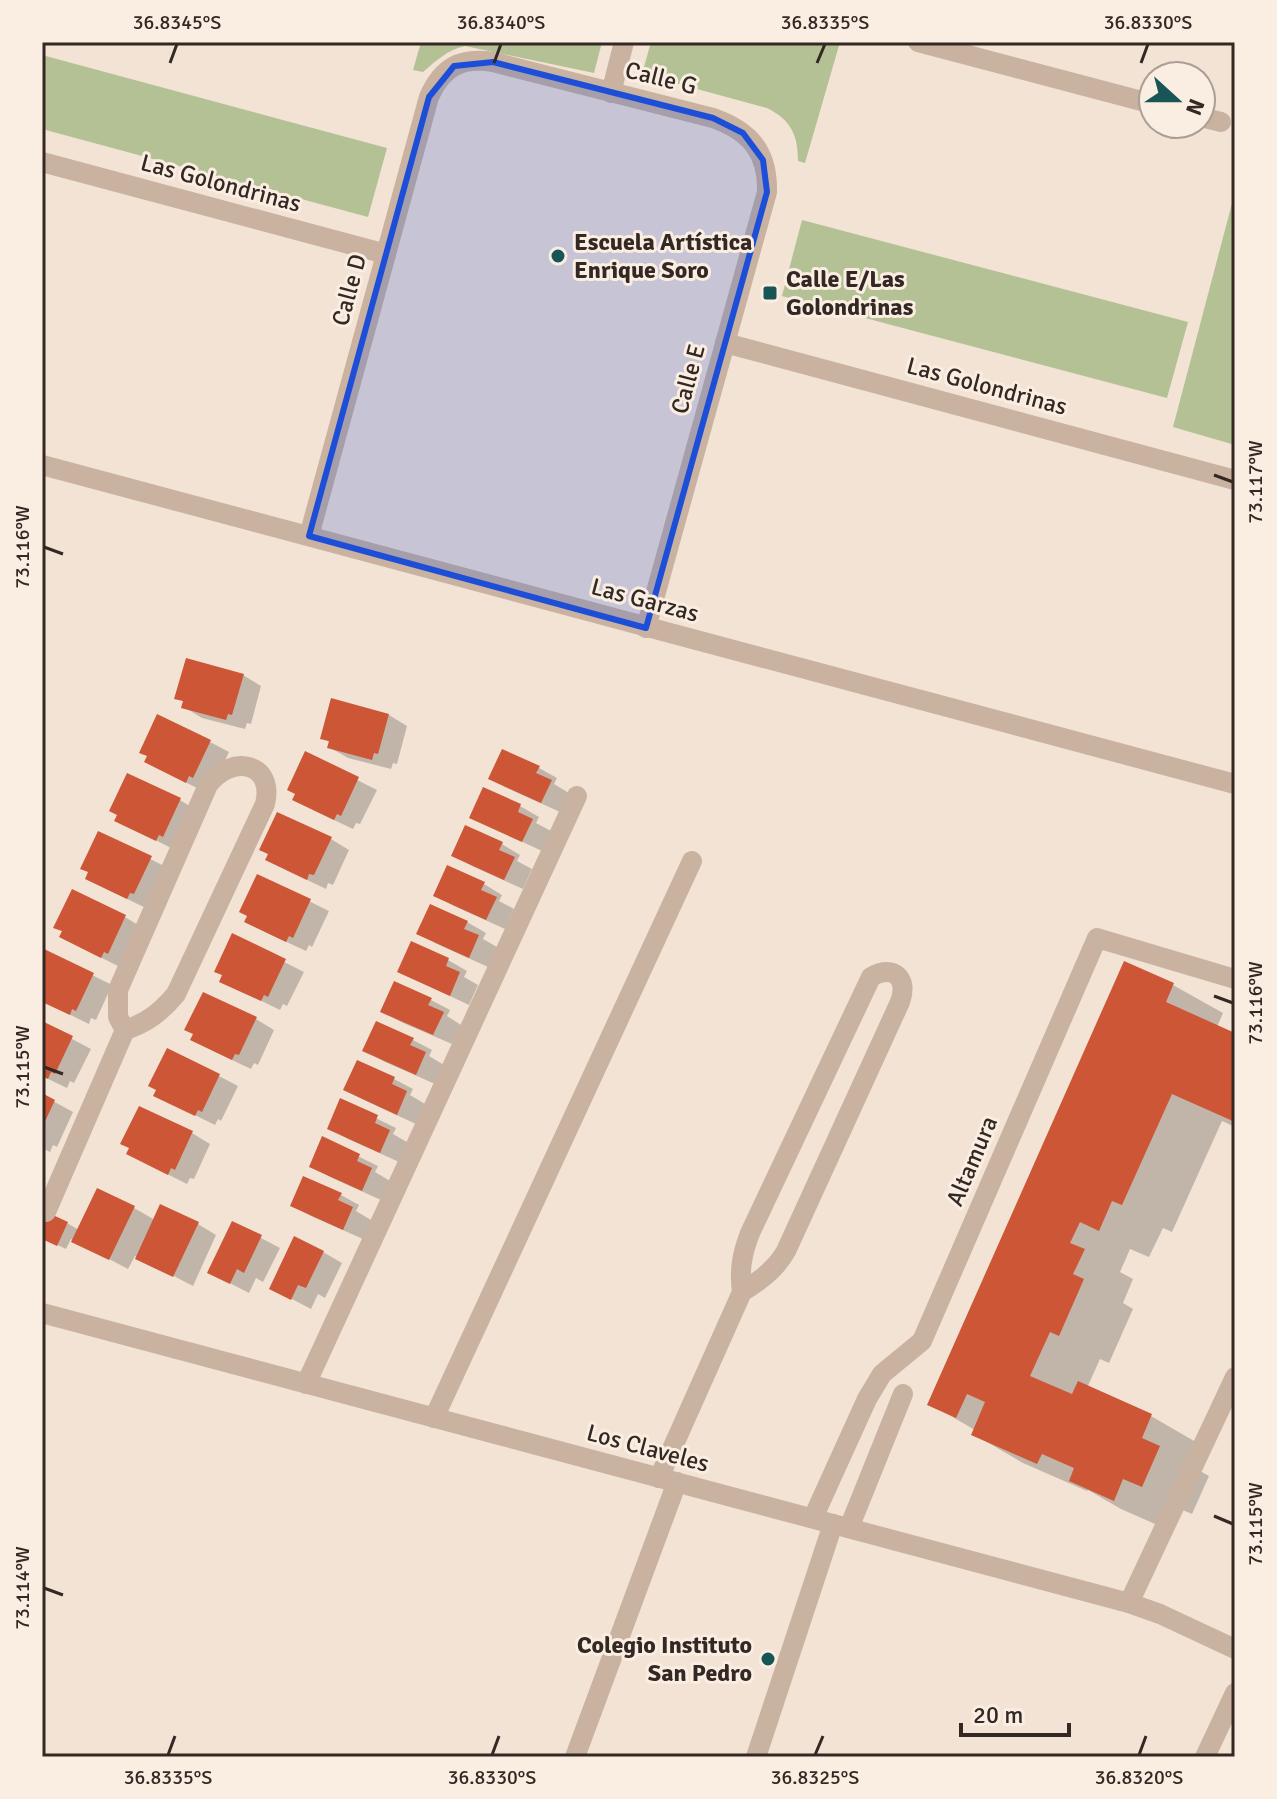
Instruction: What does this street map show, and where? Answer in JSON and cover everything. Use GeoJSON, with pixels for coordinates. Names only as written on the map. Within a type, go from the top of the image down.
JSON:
{"type":"FeatureCollection","features":[{"type":"Feature","properties":{"kind":"street"},"geometry":{"type":"LineString","coordinates":[[611,93],[624,42]]}},
{"type":"Feature","properties":{"kind":"street"},"geometry":{"type":"LineString","coordinates":[[918,42],[1137,100]]}},
{"type":"Feature","properties":{"kind":"street","name":"Calle G"},"geometry":{"type":"LineString","coordinates":[[454,66],[467,61],[493,62],[729,123],[755,145]]}},
{"type":"Feature","properties":{"kind":"street","name":"Calle D"},"geometry":{"type":"LineString","coordinates":[[309,536],[429,97],[443,74],[454,66]]}},
{"type":"Feature","properties":{"kind":"street","name":"Calle E"},"geometry":{"type":"LineString","coordinates":[[646,628],[767,192],[767,175],[755,145]]}},
{"type":"Feature","properties":{"kind":"street","name":"Las Golondrinas"},"geometry":{"type":"LineString","coordinates":[[42,162],[386,254]]}},
{"type":"Feature","properties":{"kind":"street","name":"Las Golondrinas"},"geometry":{"type":"LineString","coordinates":[[725,343],[1235,480]]}},
{"type":"Feature","properties":{"kind":"street","name":"Las Garzas"},"geometry":{"type":"LineString","coordinates":[[42,465],[1235,784]]}},
{"type":"Feature","properties":{"kind":"street"},"geometry":{"type":"LineString","coordinates":[[46,1212],[125,1030],[155,1016],[176,994],[265,804],[266,784],[260,774],[251,768],[242,765],[224,769],[208,785],[118,990],[118,1017],[125,1030]]}},
{"type":"Feature","properties":{"kind":"street"},"geometry":{"type":"LineString","coordinates":[[306,1384],[577,796]]}},
{"type":"Feature","properties":{"kind":"street"},"geometry":{"type":"LineString","coordinates":[[434,1418],[692,861]]}},
{"type":"Feature","properties":{"kind":"street","name":"Altamura"},"geometry":{"type":"LineString","coordinates":[[832,1524],[867,1399],[882,1374],[922,1341],[1097,938],[1235,979]]}},
{"type":"Feature","properties":{"kind":"street"},"geometry":{"type":"LineString","coordinates":[[575,1757],[668,1480],[742,1292],[742,1253],[750,1233],[871,977],[879,972],[894,973],[900,977],[902,985],[900,1002],[786,1251],[761,1280],[742,1292]]}},
{"type":"Feature","properties":{"kind":"street","name":"Los Claveles"},"geometry":{"type":"LineString","coordinates":[[42,1313],[1129,1603],[1235,1649]]}},
{"type":"Feature","properties":{"kind":"street"},"geometry":{"type":"LineString","coordinates":[[1129,1603],[1235,1377]]}},
{"type":"Feature","properties":{"kind":"street"},"geometry":{"type":"LineString","coordinates":[[756,1757],[832,1524],[872,1471],[903,1394]]}},
{"type":"Feature","properties":{"kind":"street"},"geometry":{"type":"LineString","coordinates":[[1205,1757],[1235,1693]]}},
{"type":"Feature","properties":{"kind":"highlighted area"},"geometry":{"type":"Polygon","coordinates":[[[493,62],[713,118],[743,133],[763,160],[767,192],[646,628],[309,536],[429,97],[454,66],[493,62]]]}},
{"type":"Feature","properties":{"kind":"green space"},"geometry":{"type":"Polygon","coordinates":[[[421,42],[602,42],[594,73],[465,46],[447,53],[423,72],[413,70],[421,42]]]}},
{"type":"Feature","properties":{"kind":"green space"},"geometry":{"type":"Polygon","coordinates":[[[651,42],[840,42],[805,163],[798,161],[792,129],[767,108],[642,74],[651,42]]]}},
{"type":"Feature","properties":{"kind":"green space"},"geometry":{"type":"Polygon","coordinates":[[[42,55],[387,148],[368,217],[42,129],[42,55]]]}},
{"type":"Feature","properties":{"kind":"green space"},"geometry":{"type":"Polygon","coordinates":[[[1235,192],[1235,445],[1173,427],[1235,192]]]}},
{"type":"Feature","properties":{"kind":"green space"},"geometry":{"type":"Polygon","coordinates":[[[802,220],[1188,322],[1167,398],[782,296],[802,220]]]}},
{"type":"Feature","properties":{"kind":"building"},"geometry":{"type":"Polygon","coordinates":[[[186,658],[244,674],[232,715],[228,714],[226,720],[181,708],[183,701],[174,699],[186,658]]]}},
{"type":"Feature","properties":{"kind":"building"},"geometry":{"type":"Polygon","coordinates":[[[331,698],[389,714],[378,754],[374,753],[372,760],[327,748],[329,741],[320,739],[331,698]]]}},
{"type":"Feature","properties":{"kind":"building"},"geometry":{"type":"Polygon","coordinates":[[[157,714],[211,740],[193,778],[189,776],[186,783],[144,762],[147,756],[139,753],[157,714]]]}},
{"type":"Feature","properties":{"kind":"building"},"geometry":{"type":"Polygon","coordinates":[[[502,749],[540,766],[536,773],[552,780],[541,803],[488,779],[502,749]]]}},
{"type":"Feature","properties":{"kind":"building"},"geometry":{"type":"Polygon","coordinates":[[[305,751],[359,777],[341,816],[337,814],[334,820],[292,800],[295,794],[287,790],[305,751]]]}},
{"type":"Feature","properties":{"kind":"building"},"geometry":{"type":"Polygon","coordinates":[[[127,773],[181,798],[163,837],[159,835],[156,841],[114,821],[117,815],[109,811],[127,773]]]}},
{"type":"Feature","properties":{"kind":"building"},"geometry":{"type":"Polygon","coordinates":[[[483,787],[521,804],[518,812],[533,819],[522,842],[469,818],[483,787]]]}},
{"type":"Feature","properties":{"kind":"building"},"geometry":{"type":"Polygon","coordinates":[[[277,812],[332,837],[314,875],[309,874],[307,880],[265,860],[268,854],[259,850],[277,812]]]}},
{"type":"Feature","properties":{"kind":"building"},"geometry":{"type":"Polygon","coordinates":[[[465,825],[503,842],[499,850],[515,857],[504,880],[451,856],[465,825]]]}},
{"type":"Feature","properties":{"kind":"building"},"geometry":{"type":"Polygon","coordinates":[[[98,831],[152,856],[134,894],[130,893],[127,899],[85,879],[88,872],[80,869],[98,831]]]}},
{"type":"Feature","properties":{"kind":"building"},"geometry":{"type":"Polygon","coordinates":[[[447,865],[485,882],[481,890],[497,897],[486,920],[433,896],[447,865]]]}},
{"type":"Feature","properties":{"kind":"building"},"geometry":{"type":"Polygon","coordinates":[[[257,874],[311,899],[293,938],[289,936],[286,942],[244,922],[247,916],[239,912],[257,874]]]}},
{"type":"Feature","properties":{"kind":"building"},"geometry":{"type":"Polygon","coordinates":[[[72,889],[126,915],[108,954],[104,952],[101,958],[59,937],[62,931],[53,928],[72,889]]]}},
{"type":"Feature","properties":{"kind":"building"},"geometry":{"type":"Polygon","coordinates":[[[430,904],[468,921],[464,929],[479,935],[469,958],[416,934],[430,904]]]}},
{"type":"Feature","properties":{"kind":"building"},"geometry":{"type":"Polygon","coordinates":[[[232,933],[286,959],[268,997],[264,995],[261,1001],[219,982],[222,975],[214,972],[232,933]]]}},
{"type":"Feature","properties":{"kind":"building"},"geometry":{"type":"Polygon","coordinates":[[[411,941],[449,958],[446,966],[460,972],[450,996],[397,972],[411,941]]]}},
{"type":"Feature","properties":{"kind":"building"},"geometry":{"type":"Polygon","coordinates":[[[42,948],[94,973],[76,1011],[72,1009],[70,1015],[42,1002],[42,948]]]}},
{"type":"Feature","properties":{"kind":"building"},"geometry":{"type":"Polygon","coordinates":[[[1124,961],[1174,983],[1166,1002],[1235,1033],[1235,1122],[1172,1094],[1122,1205],[1112,1201],[1099,1231],[1080,1222],[1070,1243],[1085,1249],[1073,1274],[1084,1279],[1059,1336],[1050,1332],[1030,1376],[1072,1394],[1078,1381],[1152,1414],[1142,1438],[1160,1446],[1142,1487],[1123,1479],[1114,1501],[1069,1481],[1074,1468],[1042,1454],[1037,1464],[971,1435],[985,1402],[967,1394],[956,1418],[927,1405],[1124,961]]]}},
{"type":"Feature","properties":{"kind":"building"},"geometry":{"type":"Polygon","coordinates":[[[394,981],[432,998],[428,1005],[444,1012],[433,1035],[380,1012],[394,981]]]}},
{"type":"Feature","properties":{"kind":"building"},"geometry":{"type":"Polygon","coordinates":[[[203,992],[257,1017],[239,1055],[235,1054],[232,1060],[190,1040],[193,1034],[184,1030],[203,992]]]}},
{"type":"Feature","properties":{"kind":"building"},"geometry":{"type":"Polygon","coordinates":[[[42,1021],[73,1036],[55,1074],[51,1072],[48,1079],[42,1076],[42,1021]]]}},
{"type":"Feature","properties":{"kind":"building"},"geometry":{"type":"Polygon","coordinates":[[[376,1021],[414,1038],[410,1045],[426,1052],[416,1075],[362,1051],[376,1021]]]}},
{"type":"Feature","properties":{"kind":"building"},"geometry":{"type":"Polygon","coordinates":[[[167,1048],[220,1074],[202,1112],[198,1110],[195,1116],[153,1096],[156,1090],[148,1086],[167,1048]]]}},
{"type":"Feature","properties":{"kind":"building"},"geometry":{"type":"Polygon","coordinates":[[[357,1060],[395,1077],[392,1084],[407,1091],[397,1115],[343,1090],[357,1060]]]}},
{"type":"Feature","properties":{"kind":"building"},"geometry":{"type":"Polygon","coordinates":[[[42,1093],[55,1100],[42,1128],[42,1093]]]}},
{"type":"Feature","properties":{"kind":"building"},"geometry":{"type":"Polygon","coordinates":[[[340,1098],[378,1115],[375,1123],[390,1130],[380,1153],[327,1129],[340,1098]]]}},
{"type":"Feature","properties":{"kind":"building"},"geometry":{"type":"Polygon","coordinates":[[[139,1106],[193,1131],[175,1170],[171,1168],[168,1175],[126,1154],[129,1148],[120,1144],[139,1106]]]}},
{"type":"Feature","properties":{"kind":"building"},"geometry":{"type":"Polygon","coordinates":[[[322,1136],[360,1154],[357,1161],[372,1168],[362,1191],[309,1167],[322,1136]]]}},
{"type":"Feature","properties":{"kind":"building"},"geometry":{"type":"Polygon","coordinates":[[[303,1176],[342,1193],[338,1200],[353,1207],[343,1230],[290,1206],[303,1176]]]}},
{"type":"Feature","properties":{"kind":"building"},"geometry":{"type":"Polygon","coordinates":[[[97,1188],[135,1206],[109,1260],[71,1242],[97,1188]]]}},
{"type":"Feature","properties":{"kind":"building"},"geometry":{"type":"Polygon","coordinates":[[[160,1204],[199,1222],[173,1277],[135,1259],[160,1204]]]}},
{"type":"Feature","properties":{"kind":"building"},"geometry":{"type":"Polygon","coordinates":[[[42,1210],[68,1222],[57,1246],[42,1239],[42,1210]]]}},
{"type":"Feature","properties":{"kind":"building"},"geometry":{"type":"Polygon","coordinates":[[[232,1221],[262,1235],[244,1273],[237,1269],[230,1284],[207,1273],[232,1221]]]}},
{"type":"Feature","properties":{"kind":"building"},"geometry":{"type":"Polygon","coordinates":[[[294,1236],[324,1251],[306,1288],[298,1285],[291,1300],[269,1289],[294,1236]]]}},
{"type":"Feature","properties":{"kind":"place","name":"Escuela Artística Enrique Soro"},"geometry":{"type":"Point","coordinates":[558,256]}},
{"type":"Feature","properties":{"kind":"place","name":"Calle E/Las Golondrinas"},"geometry":{"type":"Point","coordinates":[770,293]}},
{"type":"Feature","properties":{"kind":"place","name":"Colegio Instituto San Pedro"},"geometry":{"type":"Point","coordinates":[768,1659]}}]}
